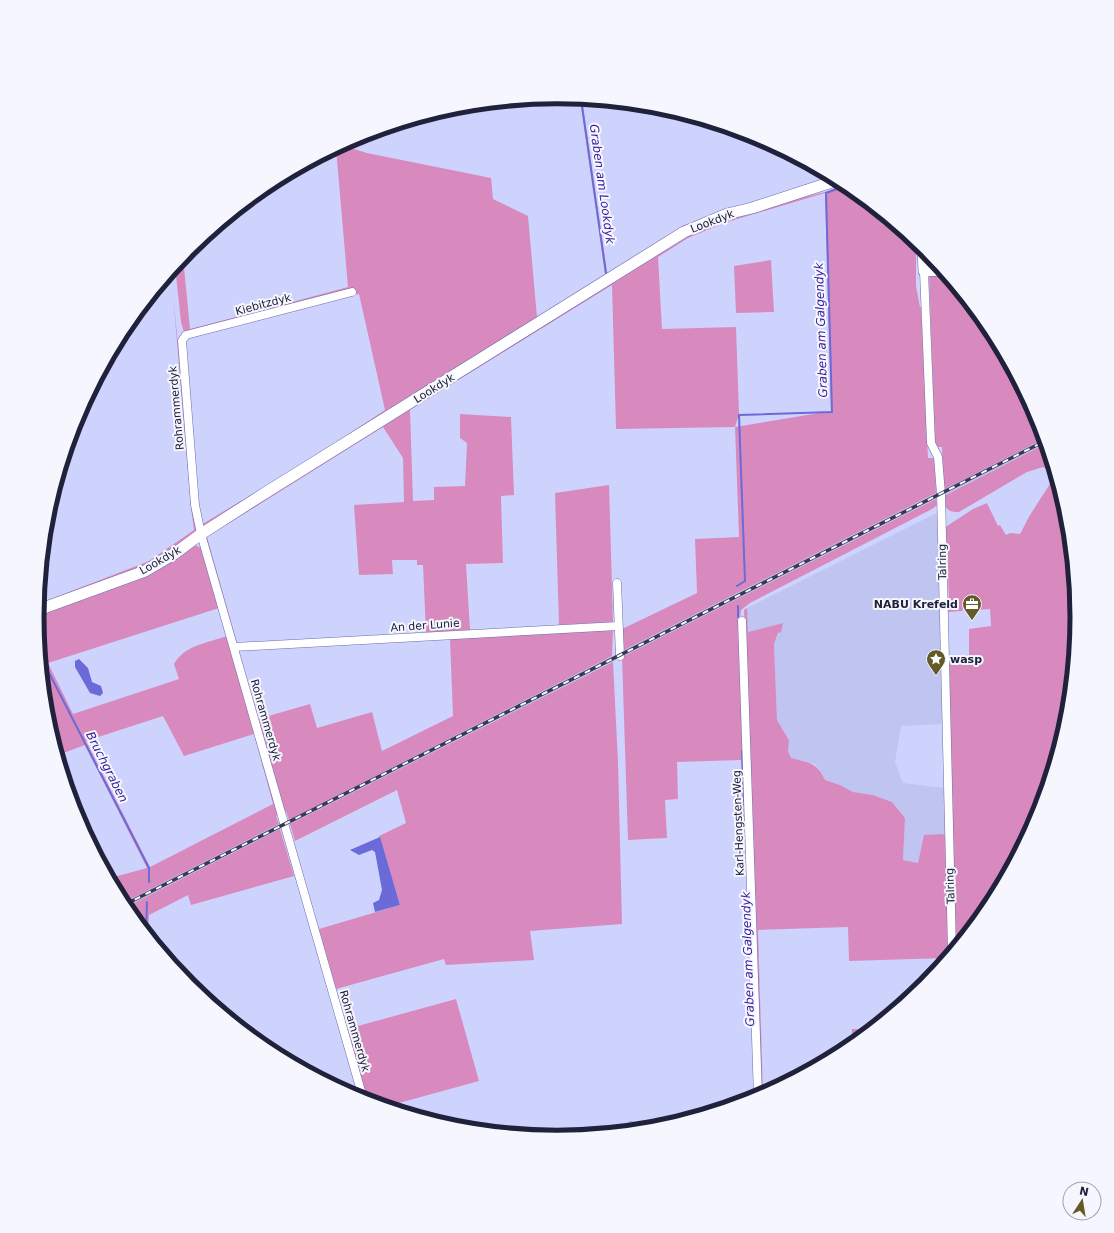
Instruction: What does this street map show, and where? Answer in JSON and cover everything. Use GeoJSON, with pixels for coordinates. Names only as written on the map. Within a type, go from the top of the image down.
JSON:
{"type":"FeatureCollection","features":[{"type":"Feature","properties":{"kind":"street","name":"Lookdyk"},"geometry":{"type":"LineString","coordinates":[[44,608],[145,571],[174,554],[201,534],[684,232],[727,214],[752,208],[830,182]]}},
{"type":"Feature","properties":{"kind":"street","name":"Talring"},"geometry":{"type":"LineString","coordinates":[[923,258],[931,443],[938,458],[941,494],[952,944]]}},
{"type":"Feature","properties":{"kind":"street"},"geometry":{"type":"LineString","coordinates":[[924,271],[936,270]]}},
{"type":"Feature","properties":{"kind":"street","name":"Kiebitzdyk"},"geometry":{"type":"LineString","coordinates":[[182,341],[186,335],[352,292]]}},
{"type":"Feature","properties":{"kind":"street","name":"Rohrammerdyk"},"geometry":{"type":"LineString","coordinates":[[182,341],[195,505],[201,534],[361,1090]]}},
{"type":"Feature","properties":{"kind":"street"},"geometry":{"type":"LineString","coordinates":[[617,583],[620,656]]}},
{"type":"Feature","properties":{"kind":"street","name":"Karl-Hengsten-Weg"},"geometry":{"type":"LineString","coordinates":[[742,621],[758,1088]]}},
{"type":"Feature","properties":{"kind":"street","name":"An der Lunie"},"geometry":{"type":"LineString","coordinates":[[234,647],[618,626]]}},
{"type":"Feature","properties":{"kind":"shaded area"},"geometry":{"type":"Polygon","coordinates":[[[581,105],[583,105],[607,273],[682,226],[732,207],[732,211],[702,220],[349,438],[347,435],[385,410],[359,294],[269,311],[262,310],[348,287],[336,153],[350,148],[367,153],[491,178],[493,199],[528,216],[537,317],[605,274],[581,105]]]}},
{"type":"Feature","properties":{"kind":"shaded area"},"geometry":{"type":"Polygon","coordinates":[[[838,187],[869,210],[916,250],[916,286],[921,307],[928,458],[935,458],[936,493],[622,651],[622,629],[697,593],[695,539],[739,537],[735,427],[616,429],[612,285],[410,410],[413,501],[434,500],[434,487],[465,486],[467,443],[460,438],[460,414],[511,417],[514,495],[501,496],[503,563],[466,564],[470,630],[426,633],[423,565],[417,565],[417,560],[392,560],[393,574],[359,575],[354,505],[404,502],[403,458],[383,427],[207,537],[237,643],[236,642],[206,537],[207,534],[689,232],[732,215],[825,192],[838,187]],[[825,193],[724,223],[688,238],[658,257],[662,329],[736,327],[739,414],[735,427],[831,411],[825,193]]]}},
{"type":"Feature","properties":{"kind":"shaded area"},"geometry":{"type":"Polygon","coordinates":[[[771,260],[774,312],[736,313],[734,266],[771,260]]]}},
{"type":"Feature","properties":{"kind":"shaded area"},"geometry":{"type":"Polygon","coordinates":[[[184,265],[190,329],[255,312],[251,316],[184,332],[181,322],[176,273],[184,265]]]}},
{"type":"Feature","properties":{"kind":"shaded area"},"geometry":{"type":"Polygon","coordinates":[[[939,274],[984,331],[1017,390],[1039,441],[943,490],[942,447],[935,447],[929,275],[939,274]]]}},
{"type":"Feature","properties":{"kind":"shaded area"},"geometry":{"type":"Polygon","coordinates":[[[173,295],[197,533],[140,571],[44,606],[44,602],[149,561],[194,530],[173,295]]]}},
{"type":"Feature","properties":{"kind":"shaded area"},"geometry":{"type":"Polygon","coordinates":[[[1039,441],[1041,446],[944,496],[943,490],[1039,441]]]}},
{"type":"Feature","properties":{"kind":"shaded area"},"geometry":{"type":"Polygon","coordinates":[[[1041,446],[1049,472],[1043,467],[1027,472],[959,512],[949,510],[947,508],[944,496],[1041,446]]]}},
{"type":"Feature","properties":{"kind":"shaded area"},"geometry":{"type":"Polygon","coordinates":[[[1052,481],[1066,550],[1069,583],[1069,650],[1066,683],[1053,749],[1031,813],[1017,843],[984,902],[956,939],[948,659],[969,658],[969,629],[991,626],[990,609],[973,610],[972,605],[965,605],[962,611],[947,612],[949,603],[947,542],[944,528],[973,509],[987,503],[998,526],[1000,525],[1006,535],[1010,533],[1020,534],[1030,515],[1052,481]]]}},
{"type":"Feature","properties":{"kind":"shaded area"},"geometry":{"type":"Polygon","coordinates":[[[609,485],[613,622],[559,625],[555,493],[609,485]]]}},
{"type":"Feature","properties":{"kind":"shaded area"},"geometry":{"type":"Polygon","coordinates":[[[262,488],[261,492],[208,526],[201,525],[262,488]]]}},
{"type":"Feature","properties":{"kind":"shaded area"},"geometry":{"type":"Polygon","coordinates":[[[936,493],[936,499],[622,657],[622,651],[936,493]]]}},
{"type":"Feature","properties":{"kind":"shaded area"},"geometry":{"type":"Polygon","coordinates":[[[936,499],[937,505],[932,509],[750,603],[741,610],[746,822],[743,822],[741,760],[677,762],[678,799],[665,800],[667,838],[628,840],[622,657],[936,499]]]}},
{"type":"Feature","properties":{"kind":"shaded area"},"geometry":{"type":"Polygon","coordinates":[[[937,513],[942,724],[901,726],[895,762],[903,783],[944,788],[946,836],[918,863],[903,860],[905,818],[892,802],[873,795],[853,792],[840,785],[825,780],[815,764],[791,758],[788,752],[789,739],[777,720],[774,644],[783,623],[748,632],[747,608],[937,513]]]}},
{"type":"Feature","properties":{"kind":"shaded area"},"geometry":{"type":"Polygon","coordinates":[[[195,545],[203,549],[279,814],[276,816],[279,824],[129,900],[115,877],[147,868],[85,745],[62,753],[48,683],[45,650],[44,611],[195,545]],[[219,608],[48,663],[73,714],[179,679],[174,664],[184,653],[197,646],[227,636],[219,608]],[[163,716],[86,741],[150,867],[273,804],[254,734],[184,756],[163,716]]]}},
{"type":"Feature","properties":{"kind":"shaded area"},"geometry":{"type":"Polygon","coordinates":[[[747,608],[748,632],[783,623],[781,632],[778,633],[774,644],[777,720],[789,740],[788,751],[791,758],[812,764],[819,770],[825,780],[840,785],[853,792],[873,795],[892,802],[905,818],[903,860],[918,863],[924,835],[942,834],[946,836],[948,949],[940,958],[849,961],[848,927],[758,930],[763,1086],[760,1087],[753,822],[744,610],[747,608]]]}},
{"type":"Feature","properties":{"kind":"shaded area"},"geometry":{"type":"Polygon","coordinates":[[[613,629],[612,656],[289,820],[286,811],[282,813],[239,650],[258,719],[310,704],[317,728],[372,712],[382,751],[453,716],[450,639],[613,629]]]}},
{"type":"Feature","properties":{"kind":"shaded area"},"geometry":{"type":"Polygon","coordinates":[[[612,656],[613,662],[290,824],[289,820],[612,656]]]}},
{"type":"Feature","properties":{"kind":"shaded area"},"geometry":{"type":"Polygon","coordinates":[[[79,659],[88,668],[92,682],[101,686],[103,693],[100,696],[90,693],[75,667],[75,661],[79,659]]]}},
{"type":"Feature","properties":{"kind":"shaded area"},"geometry":{"type":"Polygon","coordinates":[[[613,662],[618,762],[622,924],[530,931],[534,960],[446,965],[444,959],[336,989],[319,929],[400,905],[379,836],[406,823],[397,790],[295,841],[290,824],[613,662]]]}},
{"type":"Feature","properties":{"kind":"shaded area"},"geometry":{"type":"Polygon","coordinates":[[[279,824],[280,829],[132,904],[129,900],[279,824]]]}},
{"type":"Feature","properties":{"kind":"shaded area"},"geometry":{"type":"Polygon","coordinates":[[[280,829],[294,876],[191,905],[188,895],[149,915],[148,927],[132,904],[280,829]]]}},
{"type":"Feature","properties":{"kind":"shaded area"},"geometry":{"type":"Polygon","coordinates":[[[380,837],[400,905],[375,912],[373,903],[379,900],[382,890],[375,852],[372,850],[359,855],[350,850],[380,837]]]}},
{"type":"Feature","properties":{"kind":"shaded area"},"geometry":{"type":"Polygon","coordinates":[[[456,999],[479,1081],[397,1104],[365,1091],[347,1029],[456,999]]]}},
{"type":"Feature","properties":{"kind":"shaded area"},"geometry":{"type":"Polygon","coordinates":[[[852,1029],[861,1029],[852,1036],[852,1029]]]}},
{"type":"Feature","properties":{"kind":"waterway","name":"Graben am Lookdyk"},"geometry":{"type":"LineString","coordinates":[[582,105],[606,273]]}},
{"type":"Feature","properties":{"kind":"waterway","name":"Graben am Galgendyk"},"geometry":{"type":"LineString","coordinates":[[737,586],[745,581],[739,415],[832,412],[826,193],[839,188]]}},
{"type":"Feature","properties":{"kind":"waterway","name":"Graben am Galgendyk"},"geometry":{"type":"LineString","coordinates":[[738,606],[738,617]]}},
{"type":"Feature","properties":{"kind":"waterway","name":"Bruchgraben"},"geometry":{"type":"LineString","coordinates":[[47,668],[149,868],[149,882]]}},
{"type":"Feature","properties":{"kind":"waterway","name":"Graben am Galgendyk"},"geometry":{"type":"LineString","coordinates":[[742,751],[745,820]]}},
{"type":"Feature","properties":{"kind":"waterway","name":"Bruchgraben"},"geometry":{"type":"LineString","coordinates":[[146,924],[147,902]]}},
{"type":"Feature","properties":{"kind":"railway"},"geometry":{"type":"LineString","coordinates":[[130,902],[1040,444]]}},
{"type":"Feature","properties":{"kind":"place","name":"NABU Krefeld"},"geometry":{"type":"Point","coordinates":[972,621]}},
{"type":"Feature","properties":{"kind":"place","name":"wasp"},"geometry":{"type":"Point","coordinates":[936,676]}}]}
